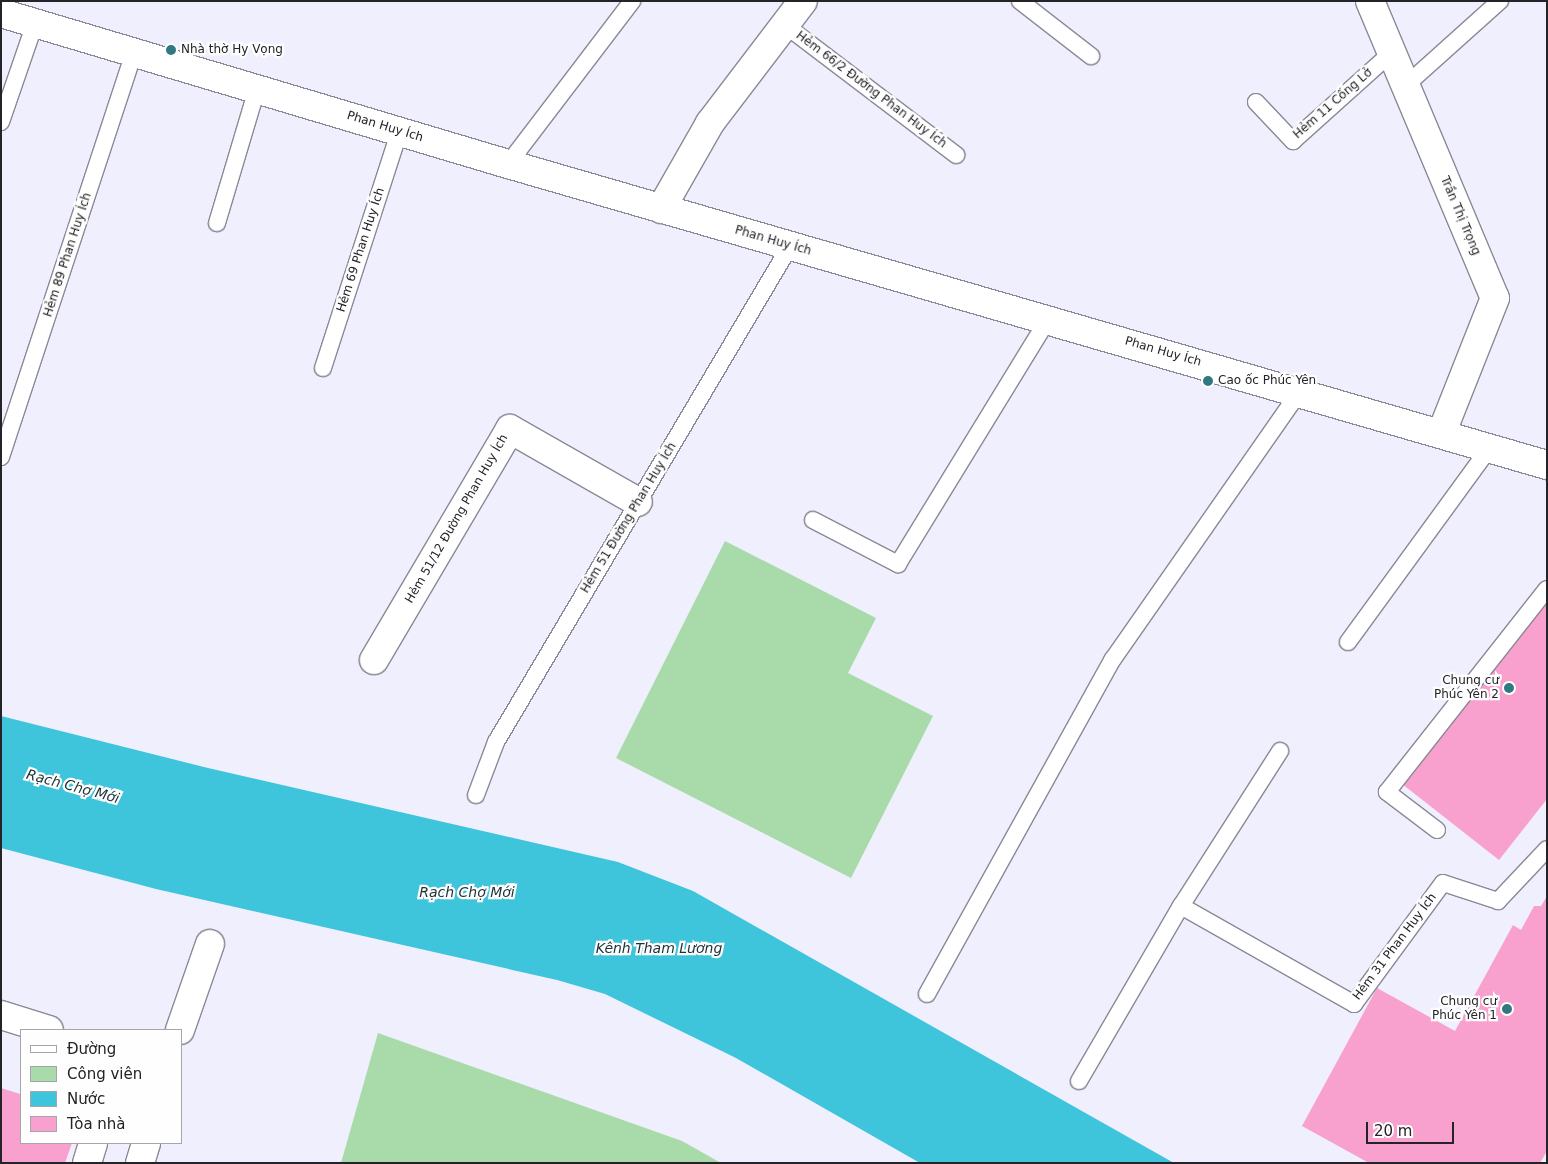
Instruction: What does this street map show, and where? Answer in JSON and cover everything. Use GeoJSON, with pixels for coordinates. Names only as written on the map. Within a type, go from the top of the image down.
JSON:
{"type":"FeatureCollection","features":[{"type":"Feature","properties":{"kind":"main road"},"geometry":{"type":"LineString","coordinates":[[661,208],[710,123],[803,1]]}},
{"type":"Feature","properties":{"kind":"main road","name":"Trần Thị Trọng"},"geometry":{"type":"LineString","coordinates":[[1370,1],[1404,87],[1495,298],[1442,432]]}},
{"type":"Feature","properties":{"kind":"main road","name":"Phan Huy Ích"},"geometry":{"type":"LineString","coordinates":[[1,13],[508,164],[1442,432],[1547,464]]}},
{"type":"Feature","properties":{"kind":"main road","name":"Hẻm 51/12 Đường Phan Huy Ích"},"geometry":{"type":"LineString","coordinates":[[374,660],[510,428],[638,502]]}},
{"type":"Feature","properties":{"kind":"main road"},"geometry":{"type":"LineString","coordinates":[[180,1029],[210,944]]}},
{"type":"Feature","properties":{"kind":"main road"},"geometry":{"type":"LineString","coordinates":[[1,1015],[46,1029]]}},
{"type":"Feature","properties":{"kind":"main road"},"geometry":{"type":"LineString","coordinates":[[87,1163],[93,1144]]}},
{"type":"Feature","properties":{"kind":"main road"},"geometry":{"type":"LineString","coordinates":[[140,1163],[146,1144]]}},
{"type":"Feature","properties":{"kind":"lane"},"geometry":{"type":"LineString","coordinates":[[508,164],[632,1]]}},
{"type":"Feature","properties":{"kind":"lane"},"geometry":{"type":"LineString","coordinates":[[1020,1],[1091,56]]}},
{"type":"Feature","properties":{"kind":"lane"},"geometry":{"type":"LineString","coordinates":[[1404,87],[1500,1]]}},
{"type":"Feature","properties":{"kind":"lane"},"geometry":{"type":"LineString","coordinates":[[1,122],[35,23]]}},
{"type":"Feature","properties":{"kind":"lane","name":"Hẻm 66/2 Đường Phan Huy Ích"},"geometry":{"type":"LineString","coordinates":[[785,25],[956,155]]}},
{"type":"Feature","properties":{"kind":"lane","name":"Hẻm 89 Phan Huy Ích"},"geometry":{"type":"LineString","coordinates":[[1,457],[134,53]]}},
{"type":"Feature","properties":{"kind":"lane","name":"Hẻm 11 Cống Lở"},"geometry":{"type":"LineString","coordinates":[[1256,102],[1293,141],[1391,53]]}},
{"type":"Feature","properties":{"kind":"lane"},"geometry":{"type":"LineString","coordinates":[[217,223],[257,89]]}},
{"type":"Feature","properties":{"kind":"lane","name":"Hẻm 69 Phan Huy Ích"},"geometry":{"type":"LineString","coordinates":[[323,368],[399,132]]}},
{"type":"Feature","properties":{"kind":"lane","name":"Hẻm 51 Đường Phan Huy Ích"},"geometry":{"type":"LineString","coordinates":[[476,795],[496,742],[790,246]]}},
{"type":"Feature","properties":{"kind":"lane"},"geometry":{"type":"LineString","coordinates":[[813,520],[898,564],[1048,319]]}},
{"type":"Feature","properties":{"kind":"lane"},"geometry":{"type":"LineString","coordinates":[[928,994],[1113,659],[1300,391]]}},
{"type":"Feature","properties":{"kind":"lane"},"geometry":{"type":"LineString","coordinates":[[1348,642],[1490,447]]}},
{"type":"Feature","properties":{"kind":"lane"},"geometry":{"type":"LineString","coordinates":[[1437,830],[1387,792],[1547,589]]}},
{"type":"Feature","properties":{"kind":"lane"},"geometry":{"type":"LineString","coordinates":[[1078,1081],[1181,906],[1280,751]]}},
{"type":"Feature","properties":{"kind":"lane","name":"Hẻm 31 Phan Huy Ích"},"geometry":{"type":"LineString","coordinates":[[1181,906],[1354,1004],[1443,883],[1498,901],[1547,849]]}},
{"type":"Feature","properties":{"kind":"green space"},"geometry":{"type":"Polygon","coordinates":[[[725,541],[876,618],[848,673],[933,716],[851,878],[616,758],[725,541]]]}},
{"type":"Feature","properties":{"kind":"green space"},"geometry":{"type":"Polygon","coordinates":[[[378,1033],[682,1141],[721,1163],[341,1163],[378,1033]]]}},
{"type":"Feature","properties":{"kind":"water"},"geometry":{"type":"Polygon","coordinates":[[[1,716],[208,768],[618,862],[693,891],[1174,1163],[920,1163],[736,1058],[605,994],[557,980],[156,889],[1,848],[1,716]]]}},
{"type":"Feature","properties":{"kind":"building","name":"Chung cư Phúc Yên 2"},"geometry":{"type":"Polygon","coordinates":[[[1547,596],[1547,799],[1499,860],[1397,780],[1547,596]]]}},
{"type":"Feature","properties":{"kind":"building","name":"Chung cư Phúc Yên 1"},"geometry":{"type":"Polygon","coordinates":[[[1547,896],[1547,1151],[1540,1163],[1369,1163],[1302,1126],[1377,988],[1455,1031],[1513,925],[1521,930],[1534,906],[1541,906],[1547,896]]]}},
{"type":"Feature","properties":{"kind":"building"},"geometry":{"type":"Polygon","coordinates":[[[1,1088],[20,1094],[20,1144],[72,1144],[65,1163],[1,1163],[1,1088]]]}},
{"type":"Feature","properties":{"kind":"place","name":"Nhà thờ Hy Vọng"},"geometry":{"type":"Point","coordinates":[171,50]}},
{"type":"Feature","properties":{"kind":"place","name":"Cao ốc Phúc Yên"},"geometry":{"type":"Point","coordinates":[1208,381]}},
{"type":"Feature","properties":{"kind":"place","name":"Chung cư Phúc Yên 2"},"geometry":{"type":"Point","coordinates":[1509,688]}},
{"type":"Feature","properties":{"kind":"place","name":"Chung cư Phúc Yên 1"},"geometry":{"type":"Point","coordinates":[1507,1009]}},
{"type":"Feature","properties":{"kind":"water label","name":"Rạch Chợ Mới"},"geometry":{"type":"Point","coordinates":[73,786]}},
{"type":"Feature","properties":{"kind":"water label","name":"Rạch Chợ Mới"},"geometry":{"type":"Point","coordinates":[467,892]}},
{"type":"Feature","properties":{"kind":"water label","name":"Kênh Tham Lương"},"geometry":{"type":"Point","coordinates":[659,948]}}]}
